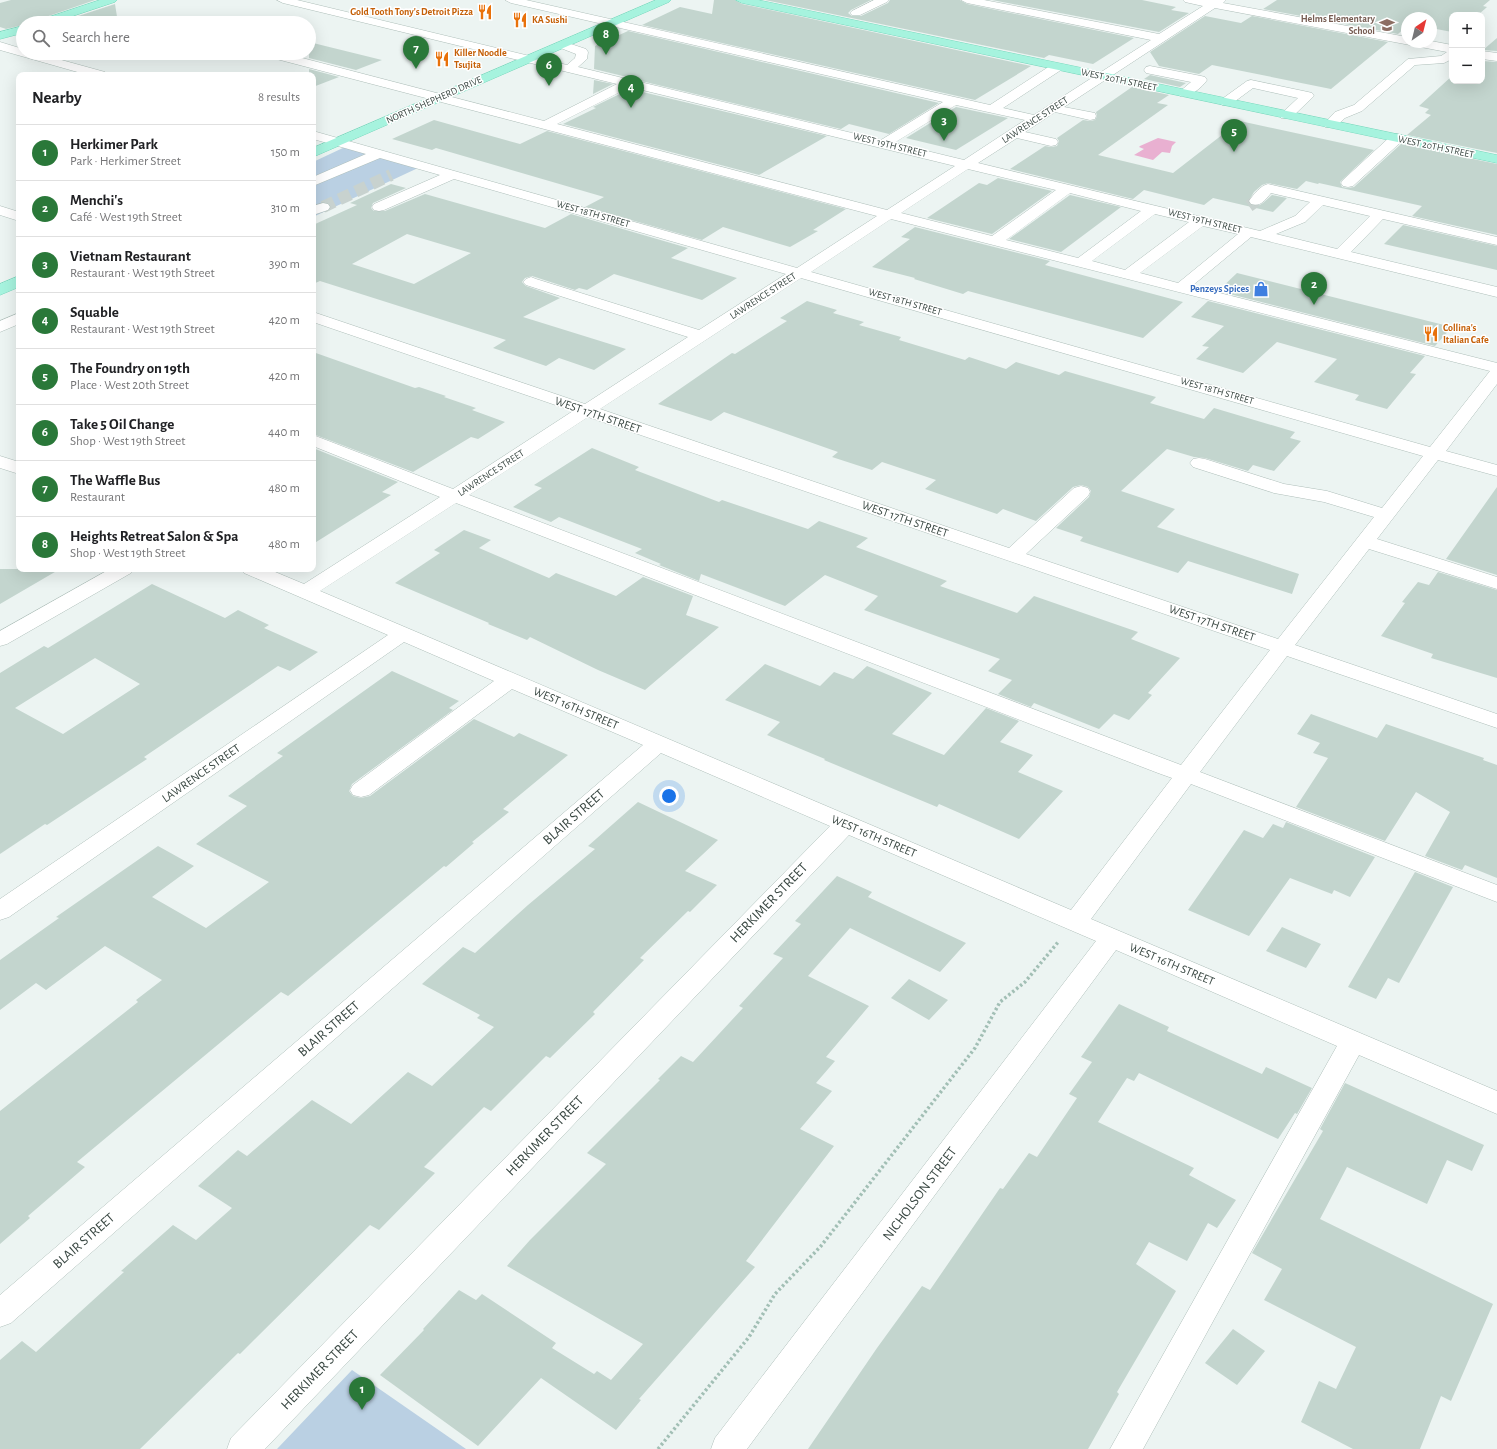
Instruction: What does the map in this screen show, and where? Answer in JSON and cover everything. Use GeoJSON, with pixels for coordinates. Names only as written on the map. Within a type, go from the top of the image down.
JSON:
{"type":"FeatureCollection","features":[{"type":"Feature","properties":{"kind":"main road"},"geometry":{"type":"LineString","coordinates":[[62,16],[111,0]]}},
{"type":"Feature","properties":{"kind":"main road","name":"NORTH SHEPHERD DRIVE"},"geometry":{"type":"LineString","coordinates":[[316,152],[665,0]]}},
{"type":"Feature","properties":{"kind":"main road","name":"WEST 20TH STREET"},"geometry":{"type":"LineString","coordinates":[[742,0],[1497,159]]}},
{"type":"Feature","properties":{"kind":"main road"},"geometry":{"type":"LineString","coordinates":[[0,36],[16,31]]}},
{"type":"Feature","properties":{"kind":"main road"},"geometry":{"type":"LineString","coordinates":[[0,290],[16,282]]}},
{"type":"Feature","properties":{"kind":"street","name":"WEST 19TH STREET"},"geometry":{"type":"LineString","coordinates":[[283,0],[528,60],[630,82],[1497,292]]}},
{"type":"Feature","properties":{"kind":"street"},"geometry":{"type":"LineString","coordinates":[[511,0],[1036,119]]}},
{"type":"Feature","properties":{"kind":"street"},"geometry":{"type":"LineString","coordinates":[[856,14],[883,0]]}},
{"type":"Feature","properties":{"kind":"street"},"geometry":{"type":"LineString","coordinates":[[967,0],[1161,38]]}},
{"type":"Feature","properties":{"kind":"street"},"geometry":{"type":"LineString","coordinates":[[1189,0],[1216,2],[1401,39]]}},
{"type":"Feature","properties":{"kind":"street","name":"LAWRENCE STREET"},"geometry":{"type":"LineString","coordinates":[[306,592],[800,272],[891,215],[1216,2]]}},
{"type":"Feature","properties":{"kind":"street"},"geometry":{"type":"LineString","coordinates":[[562,45],[582,52],[581,59],[570,68]]}},
{"type":"Feature","properties":{"kind":"street"},"geometry":{"type":"LineString","coordinates":[[0,46],[16,51]]}},
{"type":"Feature","properties":{"kind":"street"},"geometry":{"type":"LineString","coordinates":[[1437,46],[1449,48]]}},
{"type":"Feature","properties":{"kind":"street"},"geometry":{"type":"LineString","coordinates":[[1485,55],[1497,57]]}},
{"type":"Feature","properties":{"kind":"street"},"geometry":{"type":"LineString","coordinates":[[1330,124],[1340,115],[1358,108],[1412,62],[1444,59],[1449,56]]}},
{"type":"Feature","properties":{"kind":"street"},"geometry":{"type":"LineString","coordinates":[[48,60],[90,72]]}},
{"type":"Feature","properties":{"kind":"street"},"geometry":{"type":"LineString","coordinates":[[296,60],[891,215],[1497,368]]}},
{"type":"Feature","properties":{"kind":"street"},"geometry":{"type":"LineString","coordinates":[[992,109],[1057,67]]}},
{"type":"Feature","properties":{"kind":"street"},"geometry":{"type":"LineString","coordinates":[[1150,70],[1202,80],[1184,93]]}},
{"type":"Feature","properties":{"kind":"street"},"geometry":{"type":"LineString","coordinates":[[545,125],[630,82]]}},
{"type":"Feature","properties":{"kind":"street"},"geometry":{"type":"LineString","coordinates":[[1226,102],[1251,84],[1308,96],[1286,115]]}},
{"type":"Feature","properties":{"kind":"street"},"geometry":{"type":"LineString","coordinates":[[883,144],[955,100]]}},
{"type":"Feature","properties":{"kind":"street"},"geometry":{"type":"LineString","coordinates":[[1053,108],[1090,116]]}},
{"type":"Feature","properties":{"kind":"street"},"geometry":{"type":"LineString","coordinates":[[1014,133],[1051,142]]}},
{"type":"Feature","properties":{"kind":"street","name":"WEST 18TH STREET"},"geometry":{"type":"LineString","coordinates":[[316,136],[1497,471]]}},
{"type":"Feature","properties":{"kind":"street"},"geometry":{"type":"LineString","coordinates":[[1348,183],[1397,138]]}},
{"type":"Feature","properties":{"kind":"street"},"geometry":{"type":"LineString","coordinates":[[316,181],[378,154]]}},
{"type":"Feature","properties":{"kind":"street"},"geometry":{"type":"LineString","coordinates":[[396,173],[414,164]]}},
{"type":"Feature","properties":{"kind":"street"},"geometry":{"type":"LineString","coordinates":[[379,207],[453,175]]}},
{"type":"Feature","properties":{"kind":"street"},"geometry":{"type":"LineString","coordinates":[[995,241],[1068,188]]}},
{"type":"Feature","properties":{"kind":"street"},"geometry":{"type":"LineString","coordinates":[[1227,227],[1268,188],[1497,241]]}},
{"type":"Feature","properties":{"kind":"street"},"geometry":{"type":"LineString","coordinates":[[1181,288],[1255,234],[1300,219],[1320,200]]}},
{"type":"Feature","properties":{"kind":"street"},"geometry":{"type":"LineString","coordinates":[[1080,263],[1153,209]]}},
{"type":"Feature","properties":{"kind":"street"},"geometry":{"type":"LineString","coordinates":[[0,210],[16,216]]}},
{"type":"Feature","properties":{"kind":"street"},"geometry":{"type":"LineString","coordinates":[[1340,254],[1380,214]]}},
{"type":"Feature","properties":{"kind":"street"},"geometry":{"type":"LineString","coordinates":[[1128,275],[1201,220]]}},
{"type":"Feature","properties":{"kind":"street"},"geometry":{"type":"LineString","coordinates":[[531,282],[701,336]]}},
{"type":"Feature","properties":{"kind":"street","name":"WEST 17TH STREET"},"geometry":{"type":"LineString","coordinates":[[316,318],[1497,721]]}},
{"type":"Feature","properties":{"kind":"street"},"geometry":{"type":"LineString","coordinates":[[1075,922],[1283,647],[1497,373]]}},
{"type":"Feature","properties":{"kind":"street"},"geometry":{"type":"LineString","coordinates":[[316,441],[455,496],[1497,894]]}},
{"type":"Feature","properties":{"kind":"street"},"geometry":{"type":"LineString","coordinates":[[0,461],[16,468]]}},
{"type":"Feature","properties":{"kind":"street"},"geometry":{"type":"LineString","coordinates":[[1199,463],[1281,488],[1327,498],[1386,515]]}},
{"type":"Feature","properties":{"kind":"street"},"geometry":{"type":"LineString","coordinates":[[1012,556],[1081,492]]}},
{"type":"Feature","properties":{"kind":"street"},"geometry":{"type":"LineString","coordinates":[[1366,542],[1497,583]]}},
{"type":"Feature","properties":{"kind":"street"},"geometry":{"type":"LineString","coordinates":[[0,640],[119,572]]}},
{"type":"Feature","properties":{"kind":"street","name":"WEST 16TH STREET"},"geometry":{"type":"LineString","coordinates":[[259,572],[1497,1103]]}},
{"type":"Feature","properties":{"kind":"street","name":"LAWRENCE STREET"},"geometry":{"type":"LineString","coordinates":[[0,911],[403,634]]}},
{"type":"Feature","properties":{"kind":"street"},"geometry":{"type":"LineString","coordinates":[[361,790],[510,680]]}},
{"type":"Feature","properties":{"kind":"street","name":"BLAIR STREET"},"geometry":{"type":"LineString","coordinates":[[0,1314],[658,743]]}},
{"type":"Feature","properties":{"kind":"street","name":"HERKIMER STREET"},"geometry":{"type":"LineString","coordinates":[[243,1449],[846,824]]}},
{"type":"Feature","properties":{"kind":"street","name":"NICHOLSON STREET"},"geometry":{"type":"LineString","coordinates":[[726,1449],[1112,938]]}},
{"type":"Feature","properties":{"kind":"street"},"geometry":{"type":"LineString","coordinates":[[1126,1449],[1353,1041]]}},
{"type":"Feature","properties":{"kind":"path"},"geometry":{"type":"LineString","coordinates":[[658,1449],[749,1337],[775,1294],[822,1246],[975,1048],[1000,1002],[1025,982],[1075,922]]}},
{"type":"Feature","properties":{"kind":"shaded area"},"geometry":{"type":"Polygon","coordinates":[[[1158,138],[1176,142],[1172,146],[1170,153],[1162,152],[1153,160],[1134,155],[1144,149],[1139,147],[1140,146],[1158,138]]]}},
{"type":"Feature","properties":{"kind":"shaded area"},"geometry":{"type":"Polygon","coordinates":[[[345,147],[418,168],[316,216],[316,161],[345,147]]]}},
{"type":"Feature","properties":{"kind":"shaded area"},"geometry":{"type":"Polygon","coordinates":[[[352,1370],[466,1449],[277,1449],[352,1370]]]}},
{"type":"Feature","properties":{"kind":"building"},"geometry":{"type":"Polygon","coordinates":[[[11,0],[95,0],[49,16],[16,16],[16,27],[6,29],[0,27],[0,3],[11,0]]]}},
{"type":"Feature","properties":{"kind":"building"},"geometry":{"type":"Polygon","coordinates":[[[714,0],[735,0],[742,4],[1031,66],[975,100],[642,25],[680,7],[712,14],[714,0]]]}},
{"type":"Feature","properties":{"kind":"building"},"geometry":{"type":"Polygon","coordinates":[[[765,0],[871,0],[848,13],[852,16],[861,16],[888,3],[890,0],[960,0],[967,4],[1134,38],[1093,64],[1049,55],[1044,58],[765,0]]]}},
{"type":"Feature","properties":{"kind":"building"},"geometry":{"type":"Polygon","coordinates":[[[992,0],[1142,0],[1176,7],[1171,10],[1189,13],[1159,32],[992,0]]]}},
{"type":"Feature","properties":{"kind":"building","name":"Helms Elementary School"},"geometry":{"type":"Polygon","coordinates":[[[1277,0],[1490,0],[1483,6],[1487,7],[1481,12],[1449,12],[1449,31],[1437,29],[1437,12],[1401,12],[1401,31],[1398,34],[1263,9],[1277,0]]]}},
{"type":"Feature","properties":{"kind":"building"},"geometry":{"type":"Polygon","coordinates":[[[115,4],[117,16],[78,16],[115,4]]]}},
{"type":"Feature","properties":{"kind":"building"},"geometry":{"type":"Polygon","coordinates":[[[1205,16],[1241,23],[1252,16],[1388,42],[1331,89],[1212,65],[1199,74],[1159,66],[1150,52],[1205,16]]]}},
{"type":"Feature","properties":{"kind":"building"},"geometry":{"type":"Polygon","coordinates":[[[628,31],[939,103],[889,134],[849,124],[841,129],[594,69],[595,46],[628,31]]]}},
{"type":"Feature","properties":{"kind":"building"},"geometry":{"type":"Polygon","coordinates":[[[1497,38],[1497,51],[1485,50],[1485,48],[1497,38]]]}},
{"type":"Feature","properties":{"kind":"building"},"geometry":{"type":"Polygon","coordinates":[[[316,44],[382,60],[356,70],[316,60],[316,44]]]}},
{"type":"Feature","properties":{"kind":"building"},"geometry":{"type":"Polygon","coordinates":[[[1485,61],[1497,62],[1497,153],[1407,135],[1431,115],[1425,113],[1429,109],[1419,106],[1449,79],[1449,84],[1485,84],[1485,61]]]}},
{"type":"Feature","properties":{"kind":"building"},"geometry":{"type":"Polygon","coordinates":[[[309,69],[339,77],[316,86],[316,72],[309,72],[309,69]]]}},
{"type":"Feature","properties":{"kind":"building"},"geometry":{"type":"Polygon","coordinates":[[[1150,75],[1186,83],[1180,87],[1144,79],[1150,75]]]}},
{"type":"Feature","properties":{"kind":"building"},"geometry":{"type":"Polygon","coordinates":[[[594,80],[613,84],[593,94],[594,80]]]}},
{"type":"Feature","properties":{"kind":"building"},"geometry":{"type":"Polygon","coordinates":[[[1132,87],[1169,95],[1157,103],[1168,105],[1098,155],[1173,173],[1240,121],[1374,150],[1340,182],[1342,187],[1348,188],[1354,187],[1401,144],[1497,164],[1497,235],[1412,216],[1422,206],[1306,181],[1297,189],[1268,183],[1262,185],[1254,192],[1248,202],[1251,205],[1258,206],[1272,195],[1287,198],[1273,212],[1213,198],[1204,205],[1144,190],[1133,199],[1010,169],[1045,146],[1057,146],[1059,141],[1057,138],[1083,120],[1095,120],[1097,116],[1096,112],[1132,87]]]}},
{"type":"Feature","properties":{"kind":"building"},"geometry":{"type":"Polygon","coordinates":[[[630,89],[827,136],[759,175],[563,124],[630,89]]]}},
{"type":"Feature","properties":{"kind":"building"},"geometry":{"type":"Polygon","coordinates":[[[956,107],[1008,118],[956,150],[906,138],[956,107]]]}},
{"type":"Feature","properties":{"kind":"building"},"geometry":{"type":"Polygon","coordinates":[[[434,120],[520,144],[547,131],[846,209],[813,230],[818,231],[790,247],[723,227],[702,240],[585,207],[604,197],[436,148],[432,150],[392,139],[434,120]]]}},
{"type":"Feature","properties":{"kind":"building"},"geometry":{"type":"Polygon","coordinates":[[[998,178],[1052,191],[992,234],[927,218],[979,183],[987,185],[998,178]]]}},
{"type":"Feature","properties":{"kind":"building"},"geometry":{"type":"Polygon","coordinates":[[[391,184],[406,188],[373,203],[371,208],[374,211],[385,211],[425,194],[545,228],[571,214],[688,248],[671,258],[737,278],[702,300],[614,274],[587,290],[579,288],[575,290],[532,276],[525,278],[522,282],[526,286],[560,298],[523,317],[626,349],[594,370],[559,358],[546,366],[493,348],[506,340],[320,281],[316,283],[316,224],[357,205],[350,203],[391,184]],[[407,234],[352,264],[414,284],[471,253],[407,234]]]}},
{"type":"Feature","properties":{"kind":"building"},"geometry":{"type":"Polygon","coordinates":[[[1070,195],[1121,207],[1061,252],[1009,239],[1070,195]]]}},
{"type":"Feature","properties":{"kind":"building"},"geometry":{"type":"Polygon","coordinates":[[[1403,225],[1497,246],[1497,270],[1384,244],[1403,225]]]}},
{"type":"Feature","properties":{"kind":"building"},"geometry":{"type":"Polygon","coordinates":[[[915,227],[1050,261],[1045,265],[1183,302],[1143,338],[968,291],[963,294],[914,279],[915,278],[872,267],[910,239],[901,237],[915,227]]]}},
{"type":"Feature","properties":{"kind":"building"},"geometry":{"type":"Polygon","coordinates":[[[1237,273],[1452,327],[1435,346],[1218,291],[1237,273]]]}},
{"type":"Feature","properties":{"kind":"building"},"geometry":{"type":"Polygon","coordinates":[[[807,301],[837,310],[833,313],[864,322],[859,325],[901,337],[899,340],[965,360],[969,357],[1006,369],[1016,362],[1059,375],[1065,371],[1156,397],[1150,403],[1204,419],[1214,408],[1295,432],[1290,438],[1301,441],[1274,471],[1253,465],[1248,471],[1205,458],[1194,457],[1167,449],[1121,491],[1175,509],[1157,527],[1299,574],[1292,594],[1188,561],[1178,573],[1080,541],[1083,537],[1056,528],[1089,497],[1091,491],[1088,487],[1081,485],[1073,487],[1036,521],[1003,509],[997,514],[925,489],[936,480],[882,462],[872,470],[832,457],[838,452],[724,412],[711,421],[658,404],[732,353],[735,354],[787,321],[780,318],[807,301]]]}},
{"type":"Feature","properties":{"kind":"building"},"geometry":{"type":"Polygon","coordinates":[[[1208,301],[1425,356],[1410,373],[1416,374],[1387,409],[1355,400],[1359,395],[1314,382],[1337,359],[1277,342],[1243,373],[1196,359],[1209,347],[1202,346],[1224,326],[1191,317],[1208,301]]]}},
{"type":"Feature","properties":{"kind":"building"},"geometry":{"type":"Polygon","coordinates":[[[316,353],[415,388],[419,387],[446,396],[444,397],[476,408],[472,410],[505,422],[478,439],[471,437],[413,472],[316,435],[316,353]]]}},
{"type":"Feature","properties":{"kind":"building"},"geometry":{"type":"Polygon","coordinates":[[[592,448],[639,467],[635,470],[719,502],[722,500],[808,529],[819,521],[868,538],[856,547],[947,581],[940,586],[1017,613],[1034,596],[1138,632],[1131,639],[1180,658],[1148,693],[1152,695],[1129,720],[1114,714],[1099,729],[1034,703],[1031,707],[998,694],[1012,680],[988,671],[1000,659],[864,610],[878,596],[825,575],[785,606],[701,574],[699,581],[659,565],[661,564],[635,553],[642,549],[559,517],[551,522],[513,507],[542,488],[534,485],[592,448]]]}},
{"type":"Feature","properties":{"kind":"building"},"geometry":{"type":"Polygon","coordinates":[[[316,449],[398,482],[382,492],[391,495],[316,542],[316,449]]]}},
{"type":"Feature","properties":{"kind":"building"},"geometry":{"type":"Polygon","coordinates":[[[1497,487],[1497,575],[1446,559],[1497,487]]]}},
{"type":"Feature","properties":{"kind":"building"},"geometry":{"type":"Polygon","coordinates":[[[464,530],[491,540],[479,548],[549,578],[556,573],[616,596],[643,577],[693,596],[686,615],[719,627],[645,690],[598,670],[530,637],[527,640],[395,583],[440,553],[434,550],[464,530]]]}},
{"type":"Feature","properties":{"kind":"building"},"geometry":{"type":"Polygon","coordinates":[[[0,569],[16,569],[16,572],[55,572],[0,604],[0,569]]]}},
{"type":"Feature","properties":{"kind":"building"},"geometry":{"type":"Polygon","coordinates":[[[1438,572],[1497,590],[1497,678],[1431,658],[1433,654],[1381,636],[1405,603],[1402,602],[1418,582],[1429,585],[1438,572]]]}},
{"type":"Feature","properties":{"kind":"building"},"geometry":{"type":"Polygon","coordinates":[[[152,584],[225,618],[238,610],[269,625],[264,628],[318,652],[290,671],[278,666],[144,757],[147,759],[0,854],[0,673],[44,646],[48,648],[152,584]],[[95,658],[15,708],[63,734],[140,684],[95,658]]]}},
{"type":"Feature","properties":{"kind":"building"},"geometry":{"type":"Polygon","coordinates":[[[765,664],[820,686],[834,672],[853,679],[867,666],[932,693],[892,734],[944,755],[986,708],[1019,721],[1000,742],[1033,755],[1018,772],[1063,791],[1019,839],[939,804],[937,807],[824,760],[825,759],[767,735],[780,722],[725,700],[765,664]]]}},
{"type":"Feature","properties":{"kind":"building"},"geometry":{"type":"Polygon","coordinates":[[[392,671],[459,701],[449,708],[453,710],[352,784],[349,791],[353,796],[361,798],[370,796],[474,719],[514,737],[519,733],[568,755],[503,809],[509,812],[472,842],[474,843],[446,867],[444,866],[288,996],[281,992],[77,1162],[85,1167],[28,1216],[30,1218],[0,1244],[0,1111],[138,1002],[136,1000],[162,980],[105,946],[46,990],[36,983],[0,1010],[0,960],[59,918],[56,917],[158,846],[194,866],[152,897],[206,928],[269,882],[196,844],[247,806],[228,796],[283,756],[277,753],[392,671]]]}},
{"type":"Feature","properties":{"kind":"building"},"geometry":{"type":"Polygon","coordinates":[[[1311,714],[1377,738],[1386,724],[1484,758],[1483,760],[1497,765],[1497,878],[1465,865],[1462,870],[1425,856],[1450,812],[1416,792],[1385,841],[1296,807],[1328,758],[1313,753],[1320,743],[1297,734],[1311,714]]]}},
{"type":"Feature","properties":{"kind":"building"},"geometry":{"type":"Polygon","coordinates":[[[638,802],[718,840],[685,871],[717,885],[640,958],[644,960],[593,1012],[595,1014],[550,1058],[546,1056],[491,1111],[484,1107],[424,1167],[435,1173],[379,1230],[370,1225],[240,1354],[238,1353],[140,1449],[0,1449],[0,1360],[22,1341],[36,1352],[124,1272],[121,1271],[173,1225],[196,1240],[232,1208],[198,1186],[238,1150],[247,1156],[312,1100],[351,1124],[408,1072],[432,1086],[494,1027],[477,1018],[480,1015],[422,984],[463,947],[475,953],[528,905],[595,849],[588,846],[638,802]]]}},
{"type":"Feature","properties":{"kind":"building"},"geometry":{"type":"Polygon","coordinates":[[[1286,822],[1375,857],[1350,897],[1334,890],[1332,894],[1290,878],[1249,936],[1188,910],[1244,830],[1263,838],[1273,824],[1283,828],[1286,822]]]}},
{"type":"Feature","properties":{"kind":"building"},"geometry":{"type":"Polygon","coordinates":[[[1415,872],[1453,887],[1399,983],[1388,978],[1376,999],[1348,987],[1415,872]]]}},
{"type":"Feature","properties":{"kind":"building"},"geometry":{"type":"Polygon","coordinates":[[[837,876],[872,892],[868,897],[966,943],[940,972],[850,928],[808,976],[869,1006],[826,1057],[835,1061],[816,1083],[832,1091],[800,1129],[834,1146],[746,1261],[755,1267],[639,1399],[641,1400],[616,1430],[541,1378],[478,1446],[380,1375],[424,1330],[423,1329],[459,1290],[476,1300],[482,1294],[556,1343],[552,1348],[594,1374],[597,1371],[611,1380],[643,1344],[507,1266],[530,1240],[606,1164],[587,1153],[660,1080],[658,1079],[681,1056],[693,1062],[743,1008],[739,1006],[783,958],[773,954],[801,924],[795,921],[837,876]]]}},
{"type":"Feature","properties":{"kind":"building"},"geometry":{"type":"Polygon","coordinates":[[[1282,927],[1321,944],[1306,968],[1266,951],[1282,927]]]}},
{"type":"Feature","properties":{"kind":"building"},"geometry":{"type":"Polygon","coordinates":[[[909,979],[948,1000],[929,1020],[891,998],[909,979]]]}},
{"type":"Feature","properties":{"kind":"building"},"geometry":{"type":"Polygon","coordinates":[[[1119,1004],[1169,1027],[1167,1031],[1262,1074],[1266,1067],[1312,1088],[1297,1114],[1295,1113],[1278,1139],[1139,1073],[1134,1081],[1127,1078],[1098,1122],[1194,1168],[1189,1175],[1236,1200],[1217,1228],[1208,1223],[1187,1261],[1149,1242],[1136,1264],[1176,1291],[1117,1392],[1119,1394],[1088,1449],[808,1449],[877,1348],[922,1286],[930,1290],[1000,1188],[1003,1189],[1029,1153],[1037,1157],[1077,1098],[1069,1094],[1092,1062],[1081,1057],[1119,1004]]]}},
{"type":"Feature","properties":{"kind":"building"},"geometry":{"type":"Polygon","coordinates":[[[1345,1083],[1484,1145],[1472,1171],[1447,1160],[1427,1204],[1347,1167],[1320,1219],[1493,1304],[1451,1401],[1441,1396],[1420,1449],[1353,1449],[1301,1422],[1319,1381],[1336,1389],[1356,1347],[1264,1300],[1282,1269],[1252,1253],[1323,1131],[1320,1129],[1345,1083]]]}},
{"type":"Feature","properties":{"kind":"building"},"geometry":{"type":"Polygon","coordinates":[[[1233,1329],[1265,1351],[1237,1385],[1205,1363],[1233,1329]]]}},
{"type":"Feature","properties":{"kind":"tunnel"},"geometry":{"type":"LineString","coordinates":[[323,207],[391,175]]}},
{"type":"Feature","properties":{"kind":"tunnel"},"geometry":{"type":"LineString","coordinates":[[1249,206],[1256,201]]}},
{"type":"Feature","properties":{"kind":"place","name":"Gold Tooth Tony's Detroit Pizza"},"geometry":{"type":"Point","coordinates":[485,12]}},
{"type":"Feature","properties":{"kind":"place","name":"KA Sushi"},"geometry":{"type":"Point","coordinates":[520,20]}},
{"type":"Feature","properties":{"kind":"place","name":"Helms Elementary School"},"geometry":{"type":"Point","coordinates":[1387,25]}},
{"type":"Feature","properties":{"kind":"place","name":"Heights Retreat Salon & Spa"},"geometry":{"type":"Point","coordinates":[606,55]}},
{"type":"Feature","properties":{"kind":"place","name":"Killer Noodle Tsujita"},"geometry":{"type":"Point","coordinates":[442,59]}},
{"type":"Feature","properties":{"kind":"place","name":"The Waffle Bus"},"geometry":{"type":"Point","coordinates":[416,69]}},
{"type":"Feature","properties":{"kind":"place","name":"Take 5 Oil Change"},"geometry":{"type":"Point","coordinates":[549,86]}},
{"type":"Feature","properties":{"kind":"place","name":"Squable"},"geometry":{"type":"Point","coordinates":[631,108]}},
{"type":"Feature","properties":{"kind":"place","name":"Vietnam Restaurant"},"geometry":{"type":"Point","coordinates":[944,141]}},
{"type":"Feature","properties":{"kind":"place","name":"The Foundry on 19th"},"geometry":{"type":"Point","coordinates":[1234,152]}},
{"type":"Feature","properties":{"kind":"place","name":"Penzeys Spices"},"geometry":{"type":"Point","coordinates":[1261,289]}},
{"type":"Feature","properties":{"kind":"place","name":"Menchi's"},"geometry":{"type":"Point","coordinates":[1314,305]}},
{"type":"Feature","properties":{"kind":"place","name":"Collina's Italian Cafe"},"geometry":{"type":"Point","coordinates":[1431,334]}},
{"type":"Feature","properties":{"kind":"place","name":"Herkimer Park"},"geometry":{"type":"Point","coordinates":[362,1410]}}]}
